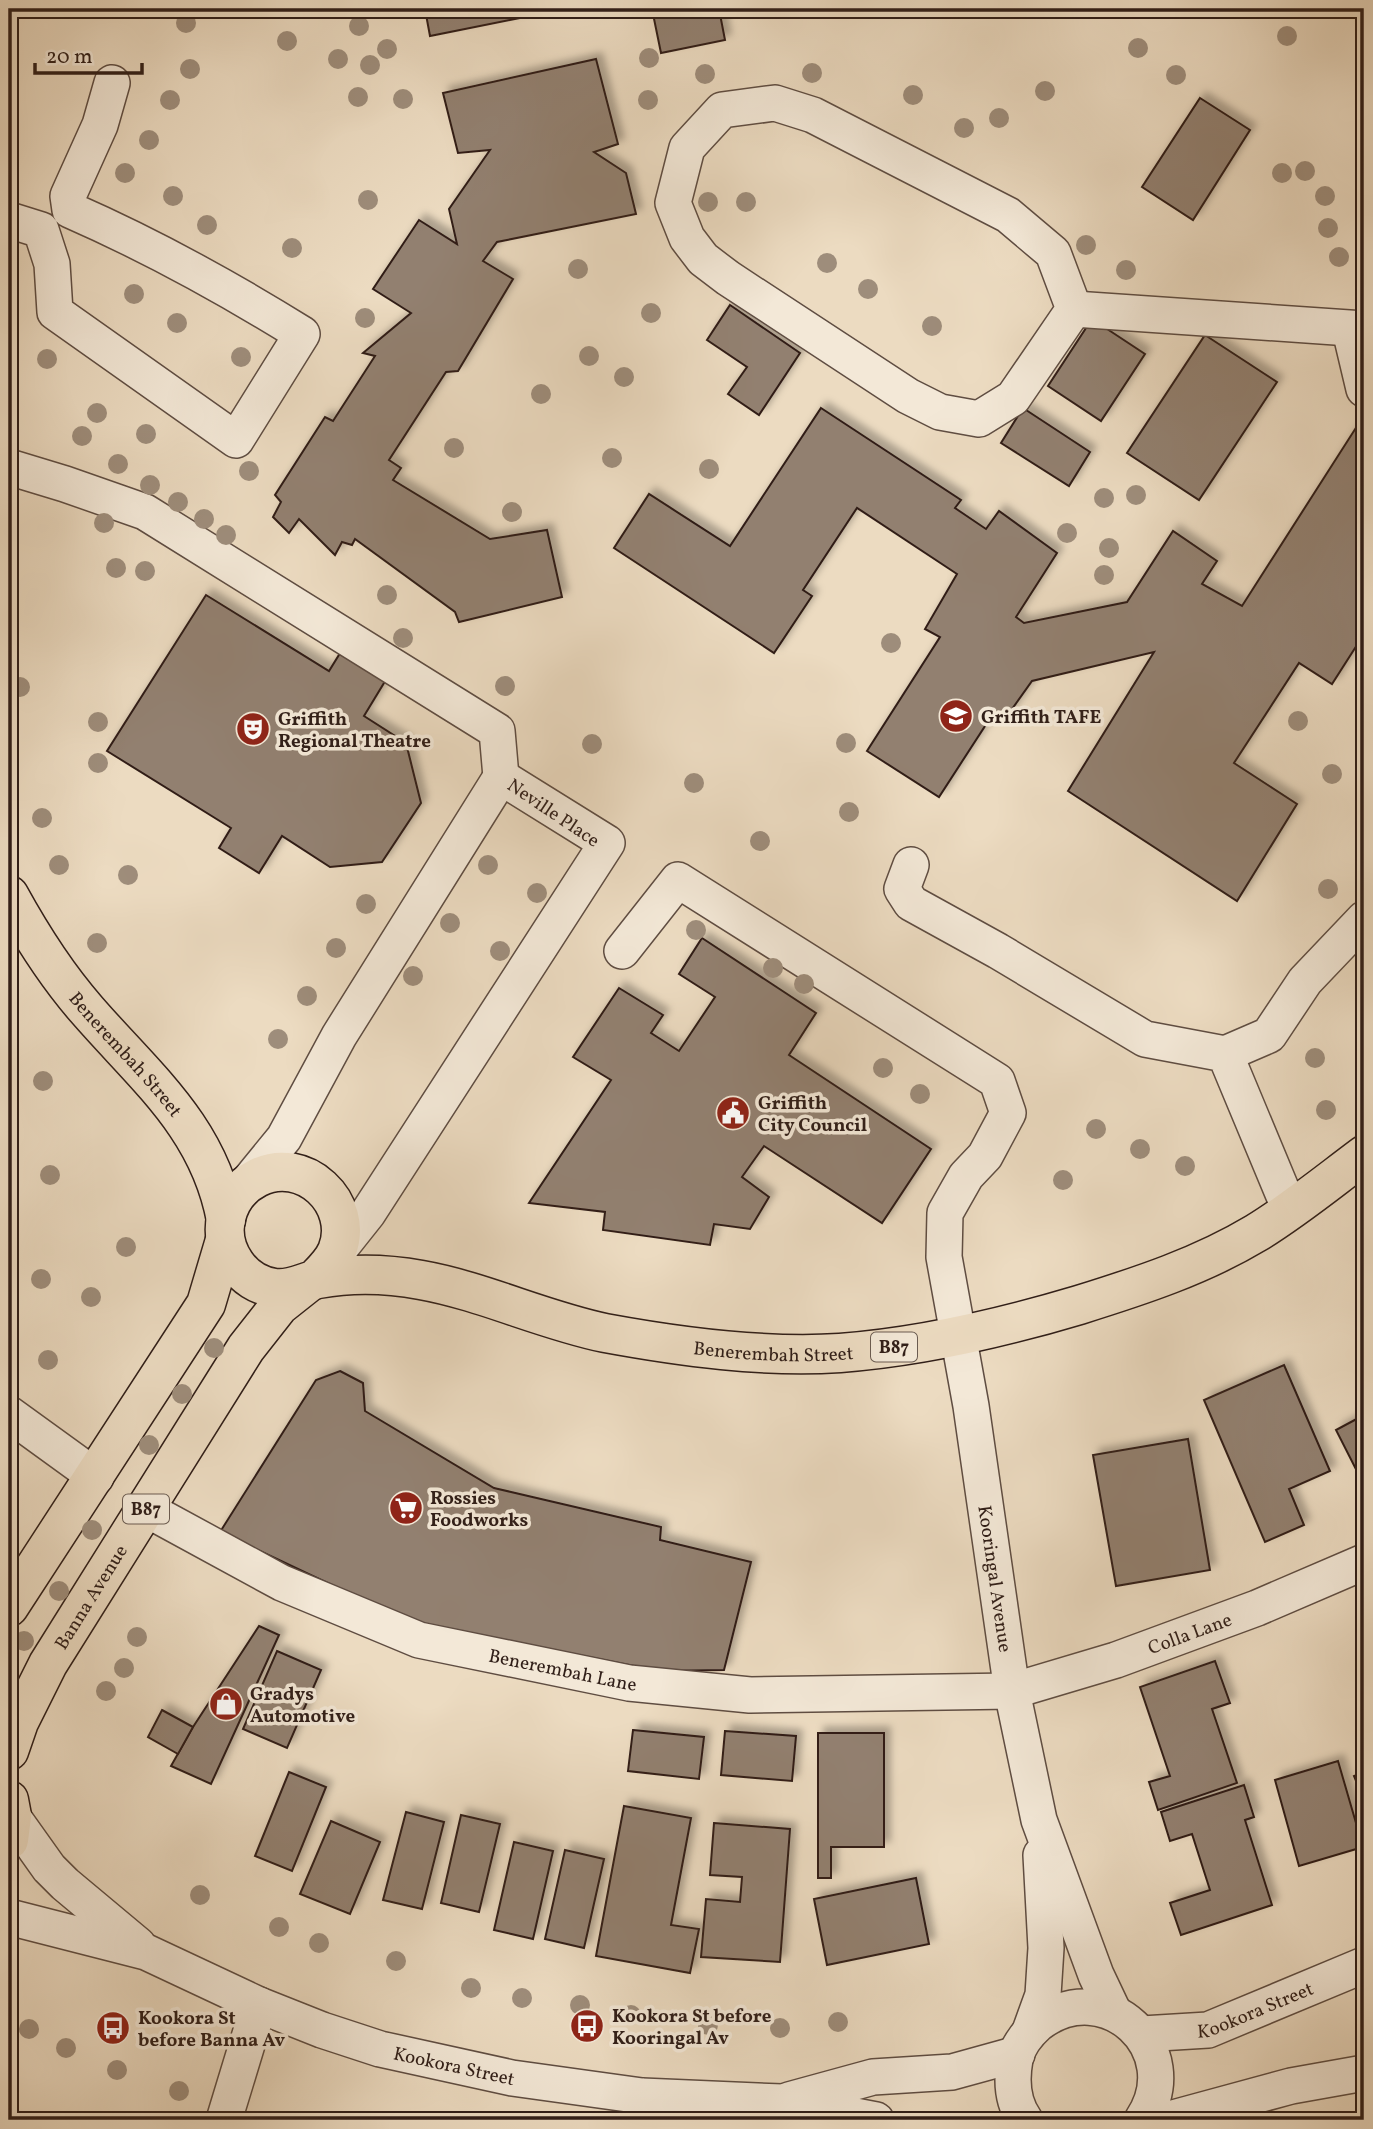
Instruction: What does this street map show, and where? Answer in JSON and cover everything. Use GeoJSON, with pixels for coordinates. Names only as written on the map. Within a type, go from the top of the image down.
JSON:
{"type":"FeatureCollection","features":[{"type":"Feature","properties":{"kind":"main road","name":"Benerembah Street"},"geometry":{"type":"LineString","coordinates":[[9,895],[59,973],[86,1009],[165,1095],[187,1125],[213,1170],[221,1192],[225,1230]]}},
{"type":"Feature","properties":{"kind":"main road","name":"Benerembah Street"},"geometry":{"type":"LineString","coordinates":[[320,1272],[413,1278],[438,1283],[547,1319],[606,1333],[679,1344],[760,1352],[837,1353],[900,1347],[1046,1315],[1184,1270],[1256,1233],[1364,1155]]}},
{"type":"Feature","properties":{"kind":"main road"},"geometry":{"type":"LineString","coordinates":[[244,1187],[258,1177],[275,1172],[292,1172],[309,1177],[323,1187],[334,1201],[340,1218],[341,1235],[320,1272]]}},
{"type":"Feature","properties":{"kind":"main road","name":"B87"},"geometry":{"type":"LineString","coordinates":[[9,1607],[206,1304],[232,1202],[244,1187]]}},
{"type":"Feature","properties":{"kind":"main road","name":"B87"},"geometry":{"type":"LineString","coordinates":[[225,1230],[231,1257],[242,1272],[256,1282],[273,1288],[290,1288],[320,1272]]}},
{"type":"Feature","properties":{"kind":"main road","name":"Banna Avenue"},"geometry":{"type":"LineString","coordinates":[[9,1751],[19,1722],[48,1664],[260,1328],[279,1306],[320,1272]]}},
{"type":"Feature","properties":{"kind":"main road"},"geometry":{"type":"LineString","coordinates":[[96,1477],[146,1509]]}},
{"type":"Feature","properties":{"kind":"street"},"geometry":{"type":"LineString","coordinates":[[70,210],[68,195],[100,125],[112,83]]}},
{"type":"Feature","properties":{"kind":"street"},"geometry":{"type":"LineString","coordinates":[[775,103],[813,115],[1008,215],[1053,253],[1074,309],[1013,398],[979,419],[940,412],[885,381],[728,278],[704,259],[687,238],[673,202],[687,148],[722,110],[775,103]]}},
{"type":"Feature","properties":{"kind":"street"},"geometry":{"type":"LineString","coordinates":[[70,210],[134,240],[273,315],[302,334],[236,440],[55,312],[52,264],[25,225],[70,210]]}},
{"type":"Feature","properties":{"kind":"street"},"geometry":{"type":"LineString","coordinates":[[1074,309],[1357,329],[1364,389]]}},
{"type":"Feature","properties":{"kind":"street"},"geometry":{"type":"LineString","coordinates":[[9,467],[145,512],[497,731],[502,777]]}},
{"type":"Feature","properties":{"kind":"street","name":"Neville Place"},"geometry":{"type":"LineString","coordinates":[[244,1187],[284,1138],[339,1036],[502,777],[607,844],[368,1213],[320,1272]]}},
{"type":"Feature","properties":{"kind":"street"},"geometry":{"type":"LineString","coordinates":[[911,865],[902,889],[911,903],[998,951],[1145,1039],[1225,1054],[1269,1035],[1306,981],[1364,919]]}},
{"type":"Feature","properties":{"kind":"street","name":"Kooringal Avenue"},"geometry":{"type":"LineString","coordinates":[[622,951],[678,880],[997,1082],[1008,1113],[985,1156],[966,1176],[946,1213],[944,1257],[959,1336],[1012,1690],[1039,1820],[1096,1975],[1114,2013]]}},
{"type":"Feature","properties":{"kind":"street"},"geometry":{"type":"LineString","coordinates":[[1225,1054],[1290,1210]]}},
{"type":"Feature","properties":{"kind":"street"},"geometry":{"type":"LineString","coordinates":[[9,1414],[96,1477]]}},
{"type":"Feature","properties":{"kind":"street","name":"Benerembah Lane"},"geometry":{"type":"LineString","coordinates":[[146,1509],[282,1583],[419,1640],[629,1683],[750,1695],[1012,1690]]}},
{"type":"Feature","properties":{"kind":"street","name":"Colla Lane"},"geometry":{"type":"LineString","coordinates":[[1012,1690],[1116,1660],[1257,1608],[1364,1562]]}},
{"type":"Feature","properties":{"kind":"street","name":"Kookora Street"},"geometry":{"type":"LineString","coordinates":[[10,1818],[65,1884],[146,1952]]}},
{"type":"Feature","properties":{"kind":"street","name":"Kooringal Avenue"},"geometry":{"type":"LineString","coordinates":[[1026,2120],[1013,2094],[1012,2074],[1043,1995],[1046,1948],[1039,1820]]}},
{"type":"Feature","properties":{"kind":"street","name":"Kookora Street"},"geometry":{"type":"LineString","coordinates":[[9,1917],[146,1952],[259,2005],[380,2049],[512,2078],[642,2096],[782,2102],[876,2120]]}},
{"type":"Feature","properties":{"kind":"street","name":"Kookora Street"},"geometry":{"type":"LineString","coordinates":[[1142,2034],[1208,2030],[1364,1965]]}},
{"type":"Feature","properties":{"kind":"street"},"geometry":{"type":"LineString","coordinates":[[225,2120],[259,2005]]}},
{"type":"Feature","properties":{"kind":"street","name":"Kookora Street"},"geometry":{"type":"LineString","coordinates":[[782,2102],[873,2077],[953,2072],[1023,2042],[1048,2017],[1069,2008],[1092,2007],[1114,2013]]}},
{"type":"Feature","properties":{"kind":"street"},"geometry":{"type":"LineString","coordinates":[[1114,2013],[1142,2034],[1153,2057],[1157,2083],[1151,2108],[1142,2120]]}},
{"type":"Feature","properties":{"kind":"street"},"geometry":{"type":"LineString","coordinates":[[1166,2120],[1290,2086],[1364,2073]]}},
{"type":"Feature","properties":{"kind":"building"},"geometry":{"type":"Polygon","coordinates":[[[425,9],[565,9],[430,36],[425,9]]]}},
{"type":"Feature","properties":{"kind":"building"},"geometry":{"type":"Polygon","coordinates":[[[652,9],[719,9],[725,40],[661,53],[652,9]]]}},
{"type":"Feature","properties":{"kind":"building"},"geometry":{"type":"Polygon","coordinates":[[[596,59],[618,144],[594,152],[626,173],[636,214],[497,242],[483,261],[513,279],[458,371],[446,372],[389,460],[401,468],[393,480],[490,539],[547,530],[562,597],[459,622],[455,612],[355,539],[352,545],[342,542],[335,555],[299,519],[289,533],[273,517],[281,502],[275,495],[325,417],[333,421],[375,356],[363,353],[411,313],[373,289],[419,220],[457,244],[449,209],[490,150],[458,153],[443,93],[596,59]]]}},
{"type":"Feature","properties":{"kind":"building"},"geometry":{"type":"Polygon","coordinates":[[[1200,98],[1250,130],[1193,220],[1142,187],[1200,98]]]}},
{"type":"Feature","properties":{"kind":"building"},"geometry":{"type":"Polygon","coordinates":[[[730,305],[800,353],[759,415],[728,394],[747,367],[707,340],[730,305]]]}},
{"type":"Feature","properties":{"kind":"building"},"geometry":{"type":"Polygon","coordinates":[[[1092,319],[1145,354],[1101,421],[1048,386],[1092,319]]]}},
{"type":"Feature","properties":{"kind":"building"},"geometry":{"type":"Polygon","coordinates":[[[1205,335],[1277,382],[1199,500],[1127,453],[1205,335]]]}},
{"type":"Feature","properties":{"kind":"building"},"geometry":{"type":"Polygon","coordinates":[[[821,408],[961,500],[955,508],[986,529],[999,511],[1057,553],[1016,617],[1024,623],[1127,602],[1173,531],[1217,561],[1202,584],[1242,606],[1359,423],[1364,426],[1364,634],[1332,684],[1299,663],[1234,763],[1297,804],[1237,901],[1068,791],[1154,652],[1032,681],[1007,716],[989,720],[939,797],[867,751],[940,637],[925,629],[957,574],[857,508],[803,590],[812,596],[774,653],[614,548],[649,494],[730,546],[821,408]]]}},
{"type":"Feature","properties":{"kind":"building"},"geometry":{"type":"Polygon","coordinates":[[[1023,408],[1090,452],[1069,486],[1001,443],[1023,408]]]}},
{"type":"Feature","properties":{"kind":"building","name":"Griffith Regional Theatre"},"geometry":{"type":"Polygon","coordinates":[[[206,595],[329,671],[342,650],[387,678],[364,716],[406,743],[421,803],[382,862],[330,867],[282,836],[259,873],[219,848],[231,828],[107,751],[206,595]]]}},
{"type":"Feature","properties":{"kind":"building","name":"Griffith City Council"},"geometry":{"type":"Polygon","coordinates":[[[702,938],[816,1013],[789,1055],[931,1149],[882,1223],[764,1146],[742,1177],[769,1197],[750,1229],[714,1224],[710,1245],[603,1230],[605,1212],[529,1203],[611,1080],[573,1057],[619,988],[663,1015],[651,1033],[679,1051],[715,997],[679,974],[702,938]]]}},
{"type":"Feature","properties":{"kind":"building"},"geometry":{"type":"Polygon","coordinates":[[[1364,1269],[1364,1283],[1358,1273],[1364,1269]]]}},
{"type":"Feature","properties":{"kind":"building"},"geometry":{"type":"Polygon","coordinates":[[[1284,1365],[1330,1471],[1289,1489],[1304,1525],[1265,1542],[1204,1400],[1284,1365]]]}},
{"type":"Feature","properties":{"kind":"building","name":"Rossies Foodworks"},"geometry":{"type":"Polygon","coordinates":[[[340,1371],[363,1383],[365,1411],[494,1488],[661,1527],[660,1540],[751,1562],[724,1670],[659,1671],[408,1621],[220,1532],[316,1380],[340,1371]]]}},
{"type":"Feature","properties":{"kind":"building"},"geometry":{"type":"Polygon","coordinates":[[[1364,1415],[1364,1485],[1336,1430],[1364,1415]]]}},
{"type":"Feature","properties":{"kind":"building"},"geometry":{"type":"Polygon","coordinates":[[[1188,1439],[1210,1570],[1116,1586],[1093,1455],[1188,1439]]]}},
{"type":"Feature","properties":{"kind":"building"},"geometry":{"type":"Polygon","coordinates":[[[259,1626],[279,1635],[211,1784],[171,1766],[193,1727],[259,1626]]]}},
{"type":"Feature","properties":{"kind":"building"},"geometry":{"type":"Polygon","coordinates":[[[277,1651],[321,1670],[287,1748],[243,1729],[277,1651]]]}},
{"type":"Feature","properties":{"kind":"building"},"geometry":{"type":"Polygon","coordinates":[[[1215,1661],[1230,1703],[1212,1709],[1237,1783],[1158,1810],[1149,1782],[1170,1776],[1140,1687],[1215,1661]]]}},
{"type":"Feature","properties":{"kind":"building"},"geometry":{"type":"Polygon","coordinates":[[[162,1710],[193,1727],[178,1754],[148,1737],[162,1710]]]}},
{"type":"Feature","properties":{"kind":"building"},"geometry":{"type":"Polygon","coordinates":[[[633,1730],[704,1737],[699,1779],[628,1771],[633,1730]]]}},
{"type":"Feature","properties":{"kind":"building"},"geometry":{"type":"Polygon","coordinates":[[[725,1731],[796,1736],[792,1781],[721,1775],[725,1731]]]}},
{"type":"Feature","properties":{"kind":"building"},"geometry":{"type":"Polygon","coordinates":[[[818,1733],[884,1733],[884,1847],[831,1847],[831,1878],[818,1878],[818,1733]]]}},
{"type":"Feature","properties":{"kind":"building"},"geometry":{"type":"Polygon","coordinates":[[[1338,1761],[1363,1847],[1299,1866],[1275,1780],[1338,1761]]]}},
{"type":"Feature","properties":{"kind":"building"},"geometry":{"type":"Polygon","coordinates":[[[289,1772],[326,1787],[292,1871],[255,1856],[289,1772]]]}},
{"type":"Feature","properties":{"kind":"building"},"geometry":{"type":"Polygon","coordinates":[[[1364,1772],[1364,1800],[1354,1776],[1364,1772]]]}},
{"type":"Feature","properties":{"kind":"building"},"geometry":{"type":"Polygon","coordinates":[[[1244,1785],[1254,1817],[1245,1820],[1272,1905],[1181,1935],[1170,1903],[1210,1890],[1192,1834],[1170,1841],[1161,1812],[1244,1785]]]}},
{"type":"Feature","properties":{"kind":"building"},"geometry":{"type":"Polygon","coordinates":[[[624,1806],[691,1818],[671,1925],[699,1929],[690,1973],[596,1956],[624,1806]]]}},
{"type":"Feature","properties":{"kind":"building"},"geometry":{"type":"Polygon","coordinates":[[[406,1812],[444,1822],[422,1909],[383,1900],[406,1812]]]}},
{"type":"Feature","properties":{"kind":"building"},"geometry":{"type":"Polygon","coordinates":[[[461,1815],[500,1824],[479,1912],[441,1903],[461,1815]]]}},
{"type":"Feature","properties":{"kind":"building"},"geometry":{"type":"Polygon","coordinates":[[[331,1821],[380,1842],[350,1914],[300,1894],[331,1821]]]}},
{"type":"Feature","properties":{"kind":"building"},"geometry":{"type":"Polygon","coordinates":[[[714,1823],[790,1829],[780,1962],[701,1957],[706,1899],[740,1902],[742,1877],[710,1875],[714,1823]]]}},
{"type":"Feature","properties":{"kind":"building"},"geometry":{"type":"Polygon","coordinates":[[[514,1842],[553,1851],[533,1939],[494,1930],[514,1842]]]}},
{"type":"Feature","properties":{"kind":"building"},"geometry":{"type":"Polygon","coordinates":[[[565,1850],[604,1859],[584,1948],[545,1939],[565,1850]]]}},
{"type":"Feature","properties":{"kind":"building"},"geometry":{"type":"Polygon","coordinates":[[[916,1878],[929,1944],[827,1965],[814,1899],[916,1878]]]}},
{"type":"Feature","properties":{"kind":"place","name":"Griffith TAFE"},"geometry":{"type":"Point","coordinates":[956,716]}},
{"type":"Feature","properties":{"kind":"place","name":"Griffith Regional Theatre"},"geometry":{"type":"Point","coordinates":[253,729]}},
{"type":"Feature","properties":{"kind":"place","name":"Griffith City Council"},"geometry":{"type":"Point","coordinates":[733,1113]}},
{"type":"Feature","properties":{"kind":"place","name":"Rossies Foodworks"},"geometry":{"type":"Point","coordinates":[406,1508]}},
{"type":"Feature","properties":{"kind":"place","name":"Gradys Automotive"},"geometry":{"type":"Point","coordinates":[226,1704]}},
{"type":"Feature","properties":{"kind":"place","name":"Kookora St before Kooringal Av"},"geometry":{"type":"Point","coordinates":[587,2026]}},
{"type":"Feature","properties":{"kind":"place","name":"Kookora St before Banna Av"},"geometry":{"type":"Point","coordinates":[113,2028]}}]}
